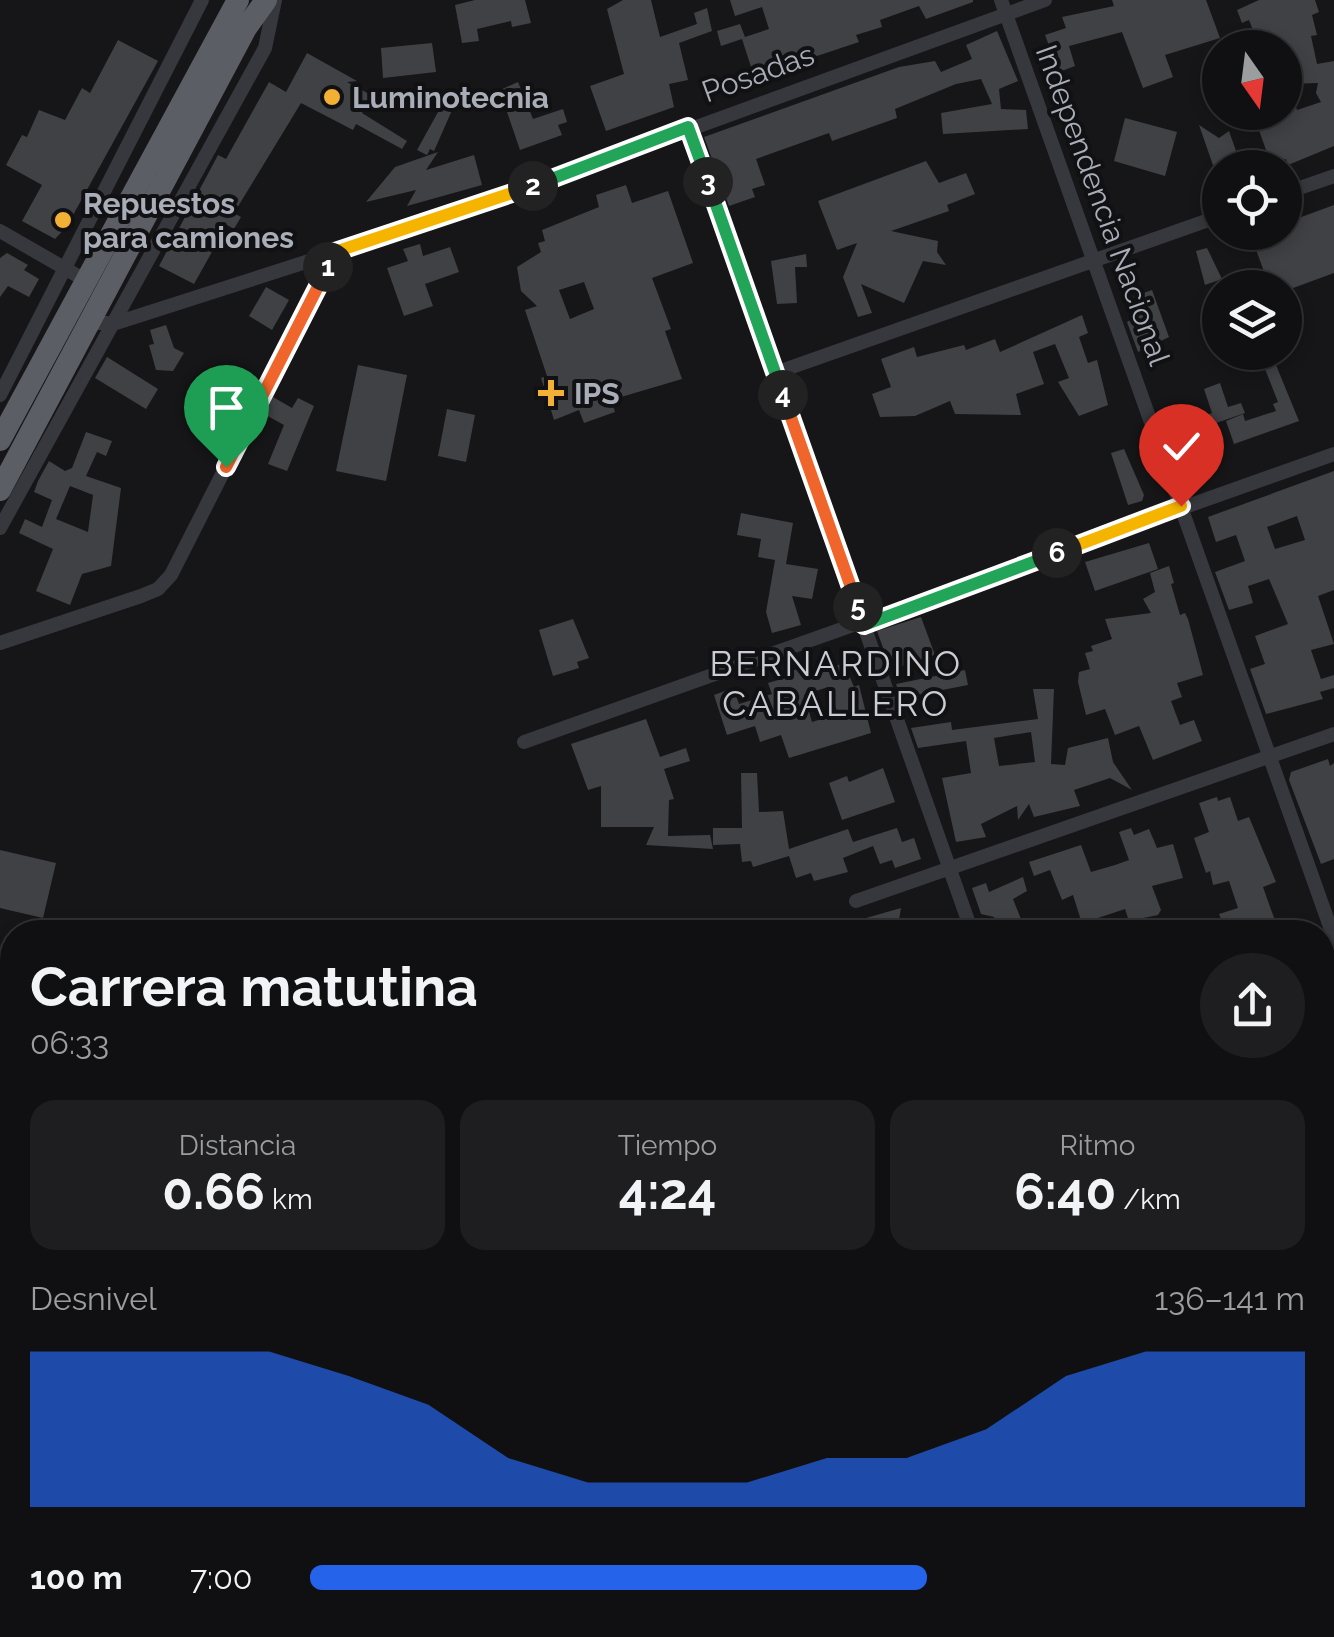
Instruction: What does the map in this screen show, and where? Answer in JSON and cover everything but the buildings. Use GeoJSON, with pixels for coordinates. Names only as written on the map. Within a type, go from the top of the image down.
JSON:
{"type":"FeatureCollection","features":[{"type":"Feature","properties":{"kind":"highway"},"geometry":{"type":"LineString","coordinates":[[0,440],[5,407],[85,280],[238,0]]}},
{"type":"Feature","properties":{"kind":"highway"},"geometry":{"type":"LineString","coordinates":[[0,490],[46,425],[90,323],[246,28],[266,0]]}},
{"type":"Feature","properties":{"kind":"street"},"geometry":{"type":"LineString","coordinates":[[5,407],[64,268],[202,0]]}},
{"type":"Feature","properties":{"kind":"street"},"geometry":{"type":"LineString","coordinates":[[0,528],[46,425],[116,323],[265,48],[275,0]]}},
{"type":"Feature","properties":{"kind":"street","name":"Posadas"},"geometry":{"type":"LineString","coordinates":[[90,323],[116,323],[474,208],[1003,7],[1046,0]]}},
{"type":"Feature","properties":{"kind":"street","name":"Independencia Nacional"},"geometry":{"type":"LineString","coordinates":[[1003,7],[1328,920]]}},
{"type":"Feature","properties":{"kind":"street"},"geometry":{"type":"LineString","coordinates":[[688,127],[968,920]]}},
{"type":"Feature","properties":{"kind":"street"},"geometry":{"type":"LineString","coordinates":[[1302,187],[1334,176]]}},
{"type":"Feature","properties":{"kind":"street"},"geometry":{"type":"LineString","coordinates":[[775,374],[1202,222]]}},
{"type":"Feature","properties":{"kind":"street"},"geometry":{"type":"LineString","coordinates":[[0,231],[85,280]]}},
{"type":"Feature","properties":{"kind":"street"},"geometry":{"type":"LineString","coordinates":[[0,643],[141,596],[158,589],[171,575],[335,252]]}},
{"type":"Feature","properties":{"kind":"street"},"geometry":{"type":"LineString","coordinates":[[524,742],[864,625],[1181,506],[1334,454]]}},
{"type":"Feature","properties":{"kind":"street"},"geometry":{"type":"LineString","coordinates":[[856,901],[1334,734]]}},
{"type":"Feature","properties":{"kind":"place","name":"Luminotecnia"},"geometry":{"type":"Point","coordinates":[332,97]}},
{"type":"Feature","properties":{"kind":"place","name":"Repuestos para camiones"},"geometry":{"type":"Point","coordinates":[63,220]}},
{"type":"Feature","properties":{"kind":"place","name":"IPS"},"geometry":{"type":"Point","coordinates":[551,393]}},
{"type":"Feature","properties":{"kind":"district","name":"BERNARDINO CABALLERO"},"geometry":{"type":"Point","coordinates":[836,683]}},
{"type":"Feature","properties":{"kind":"route"},"geometry":{"type":"LineString","coordinates":[[226,467],[335,252],[474,208],[688,127],[864,625],[1181,506]]}}]}
